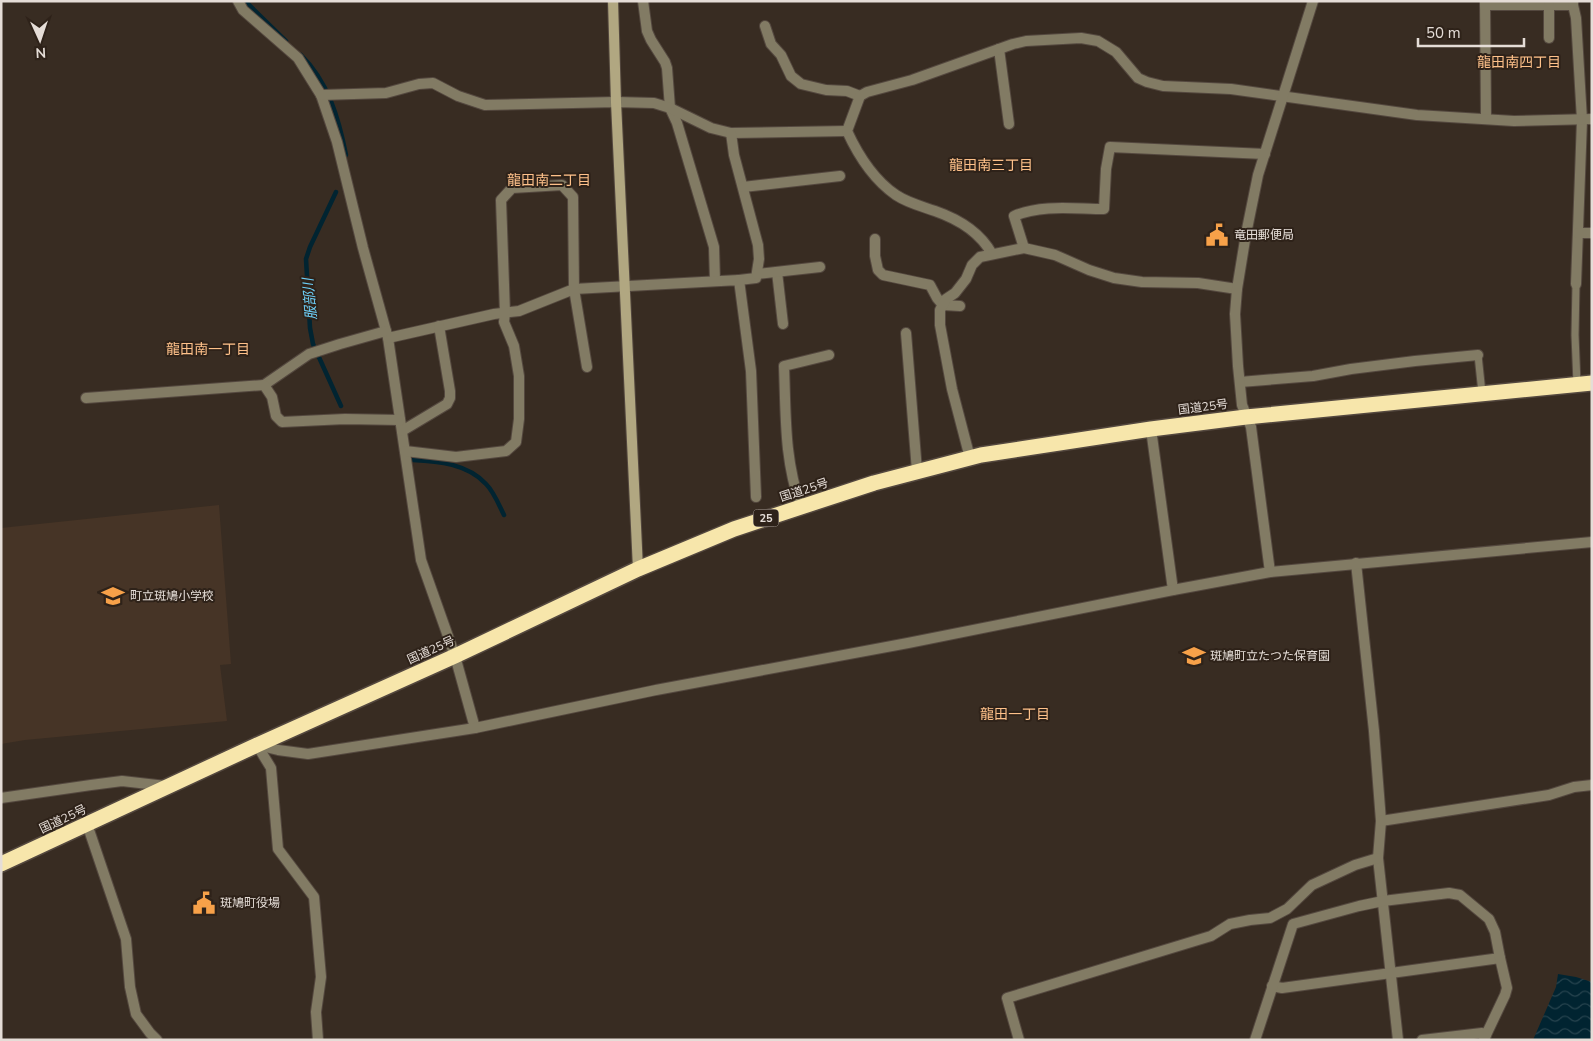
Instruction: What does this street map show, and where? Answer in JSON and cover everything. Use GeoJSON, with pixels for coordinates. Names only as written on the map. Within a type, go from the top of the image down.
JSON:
{"type":"FeatureCollection","features":[{"type":"Feature","properties":{"kind":"highway","name":"国道25号"},"geometry":{"type":"LineString","coordinates":[[1,864],[257,745],[455,656],[638,569],[734,529],[874,483],[981,455],[1151,429],[1246,417],[1585,384]]}},
{"type":"Feature","properties":{"kind":"street"},"geometry":{"type":"LineString","coordinates":[[238,1],[243,10],[298,58],[321,95],[337,142],[363,248],[387,334],[421,560],[455,656],[474,728]]}},
{"type":"Feature","properties":{"kind":"street"},"geometry":{"type":"LineString","coordinates":[[613,1],[624,287],[638,569]]}},
{"type":"Feature","properties":{"kind":"street"},"geometry":{"type":"LineString","coordinates":[[643,1],[647,31],[666,62],[670,108],[677,123],[713,241],[716,266],[715,281]]}},
{"type":"Feature","properties":{"kind":"street"},"geometry":{"type":"LineString","coordinates":[[1270,572],[1251,427],[1242,405],[1235,314],[1246,234],[1258,174],[1313,1]]}},
{"type":"Feature","properties":{"kind":"street"},"geometry":{"type":"LineString","coordinates":[[1486,119],[1485,3],[1549,5],[1573,3],[1587,120],[1576,284]]}},
{"type":"Feature","properties":{"kind":"street"},"geometry":{"type":"LineString","coordinates":[[1549,5],[1549,38]]}},
{"type":"Feature","properties":{"kind":"street"},"geometry":{"type":"LineString","coordinates":[[764,26],[772,44],[781,55],[791,76],[801,84],[826,90],[847,91],[860,96]]}},
{"type":"Feature","properties":{"kind":"street"},"geometry":{"type":"LineString","coordinates":[[992,254],[986,243],[973,231],[949,216],[911,203],[895,195],[872,173],[859,154],[848,131],[860,96],[867,92],[912,80],[1026,41],[1090,39],[1106,45],[1116,52],[1138,78],[1163,86],[1212,87],[1417,115],[1486,119],[1587,120]]}},
{"type":"Feature","properties":{"kind":"street"},"geometry":{"type":"LineString","coordinates":[[999,49],[1010,124]]}},
{"type":"Feature","properties":{"kind":"street"},"geometry":{"type":"LineString","coordinates":[[321,95],[386,93],[425,83],[433,83],[458,96],[485,105],[654,103],[670,108],[711,128],[731,133],[848,131]]}},
{"type":"Feature","properties":{"kind":"street"},"geometry":{"type":"LineString","coordinates":[[86,398],[264,385],[309,354],[340,344],[494,314],[519,311],[574,289],[756,278],[759,259],[758,245],[734,155],[731,133]]}},
{"type":"Feature","properties":{"kind":"street"},"geometry":{"type":"LineString","coordinates":[[1024,248],[1014,216],[1032,210],[1049,208],[1104,209],[1106,169],[1110,147],[1265,154]]}},
{"type":"Feature","properties":{"kind":"street"},"geometry":{"type":"LineString","coordinates":[[743,187],[840,176]]}},
{"type":"Feature","properties":{"kind":"street"},"geometry":{"type":"LineString","coordinates":[[405,451],[456,458],[506,451],[516,442],[519,376],[514,346],[504,322],[502,200],[512,188],[562,185],[572,197],[574,289],[588,367]]}},
{"type":"Feature","properties":{"kind":"street"},"geometry":{"type":"LineString","coordinates":[[1578,233],[1592,233]]}},
{"type":"Feature","properties":{"kind":"street"},"geometry":{"type":"LineString","coordinates":[[875,239],[875,256],[878,270],[883,274],[930,285],[943,305],[960,306]]}},
{"type":"Feature","properties":{"kind":"street"},"geometry":{"type":"LineString","coordinates":[[970,458],[952,389],[940,325],[940,310],[946,299],[955,293],[966,279],[972,265],[980,258],[1024,248],[1055,255],[1089,270],[1114,278],[1142,282],[1198,283],[1238,289]]}},
{"type":"Feature","properties":{"kind":"street"},"geometry":{"type":"LineString","coordinates":[[757,274],[820,267]]}},
{"type":"Feature","properties":{"kind":"street"},"geometry":{"type":"LineString","coordinates":[[777,272],[783,324]]}},
{"type":"Feature","properties":{"kind":"street"},"geometry":{"type":"LineString","coordinates":[[739,280],[751,371],[756,497]]}},
{"type":"Feature","properties":{"kind":"street"},"geometry":{"type":"LineString","coordinates":[[402,430],[447,404],[450,398],[439,326]]}},
{"type":"Feature","properties":{"kind":"street"},"geometry":{"type":"LineString","coordinates":[[906,334],[917,471]]}},
{"type":"Feature","properties":{"kind":"street"},"geometry":{"type":"LineString","coordinates":[[801,507],[794,486],[786,445],[784,366],[829,355]]}},
{"type":"Feature","properties":{"kind":"street"},"geometry":{"type":"LineString","coordinates":[[1240,382],[1313,376],[1351,369],[1478,355]]}},
{"type":"Feature","properties":{"kind":"street"},"geometry":{"type":"LineString","coordinates":[[264,385],[272,397],[276,416],[282,422],[345,419],[400,420]]}},
{"type":"Feature","properties":{"kind":"street"},"geometry":{"type":"LineString","coordinates":[[1151,429],[1173,590]]}},
{"type":"Feature","properties":{"kind":"street"},"geometry":{"type":"LineString","coordinates":[[257,745],[308,754],[474,728],[656,690],[1270,572],[1592,542]]}},
{"type":"Feature","properties":{"kind":"street"},"geometry":{"type":"LineString","coordinates":[[1356,564],[1374,731],[1381,821],[1378,858],[1398,1040]]}},
{"type":"Feature","properties":{"kind":"street"},"geometry":{"type":"LineString","coordinates":[[257,745],[271,768],[278,849],[314,897],[321,977],[316,1012],[318,1040]]}},
{"type":"Feature","properties":{"kind":"street"},"geometry":{"type":"LineString","coordinates":[[1,798],[122,781],[167,787]]}},
{"type":"Feature","properties":{"kind":"street"},"geometry":{"type":"LineString","coordinates":[[1381,821],[1549,796],[1574,787],[1592,785]]}},
{"type":"Feature","properties":{"kind":"street"},"geometry":{"type":"LineString","coordinates":[[87,824],[126,939],[130,987],[136,1014],[157,1040]]}},
{"type":"Feature","properties":{"kind":"street"},"geometry":{"type":"LineString","coordinates":[[1019,1040],[1007,998],[1211,936],[1230,924],[1270,918],[1287,909],[1312,885],[1355,865],[1378,858]]}},
{"type":"Feature","properties":{"kind":"street"},"geometry":{"type":"LineString","coordinates":[[1255,1040],[1293,924],[1383,901],[1449,892],[1460,895],[1489,919],[1495,932],[1507,988],[1485,1037],[1482,1033],[1422,1040]]}},
{"type":"Feature","properties":{"kind":"street"},"geometry":{"type":"LineString","coordinates":[[1272,986],[1282,988],[1500,958]]}},
{"type":"Feature","properties":{"kind":"lane"},"geometry":{"type":"LineString","coordinates":[[1576,284],[1575,335],[1585,384]]}},
{"type":"Feature","properties":{"kind":"lane"},"geometry":{"type":"LineString","coordinates":[[1478,355],[1482,394]]}},
{"type":"Feature","properties":{"kind":"shaded area","name":"町立斑鳩小学校"},"geometry":{"type":"Polygon","coordinates":[[[219,505],[231,664],[220,665],[227,721],[25,740],[1,744],[1,528],[219,505]]]}},
{"type":"Feature","properties":{"kind":"water"},"geometry":{"type":"Polygon","coordinates":[[[1558,974],[1592,982],[1592,1040],[1533,1040],[1556,987],[1558,974]]]}},
{"type":"Feature","properties":{"kind":"waterway","name":"服部川"},"geometry":{"type":"LineString","coordinates":[[245,1],[286,41]]}},
{"type":"Feature","properties":{"kind":"waterway","name":"服部川"},"geometry":{"type":"LineString","coordinates":[[301,55],[318,77],[331,101],[346,155]]}},
{"type":"Feature","properties":{"kind":"waterway","name":"服部川"},"geometry":{"type":"LineString","coordinates":[[336,192],[306,259],[310,328],[313,344],[341,406]]}},
{"type":"Feature","properties":{"kind":"waterway","name":"服部川"},"geometry":{"type":"LineString","coordinates":[[413,460],[452,465],[471,472],[489,487],[504,515]]}},
{"type":"Feature","properties":{"kind":"place","name":"竜田郵便局"},"geometry":{"type":"Point","coordinates":[1217,235]}},
{"type":"Feature","properties":{"kind":"place","name":"町立斑鳩小学校"},"geometry":{"type":"Point","coordinates":[113,596]}},
{"type":"Feature","properties":{"kind":"place","name":"斑鳩町立たつた保育園"},"geometry":{"type":"Point","coordinates":[1194,656]}},
{"type":"Feature","properties":{"kind":"place","name":"斑鳩町役場"},"geometry":{"type":"Point","coordinates":[204,903]}},
{"type":"Feature","properties":{"kind":"district","name":"龍田南四丁目"},"geometry":{"type":"Point","coordinates":[1519,62]}},
{"type":"Feature","properties":{"kind":"district","name":"龍田南三丁目"},"geometry":{"type":"Point","coordinates":[991,165]}},
{"type":"Feature","properties":{"kind":"district","name":"龍田南二丁目"},"geometry":{"type":"Point","coordinates":[549,180]}},
{"type":"Feature","properties":{"kind":"district","name":"龍田南一丁目"},"geometry":{"type":"Point","coordinates":[208,349]}},
{"type":"Feature","properties":{"kind":"district","name":"龍田一丁目"},"geometry":{"type":"Point","coordinates":[1015,714]}}]}
